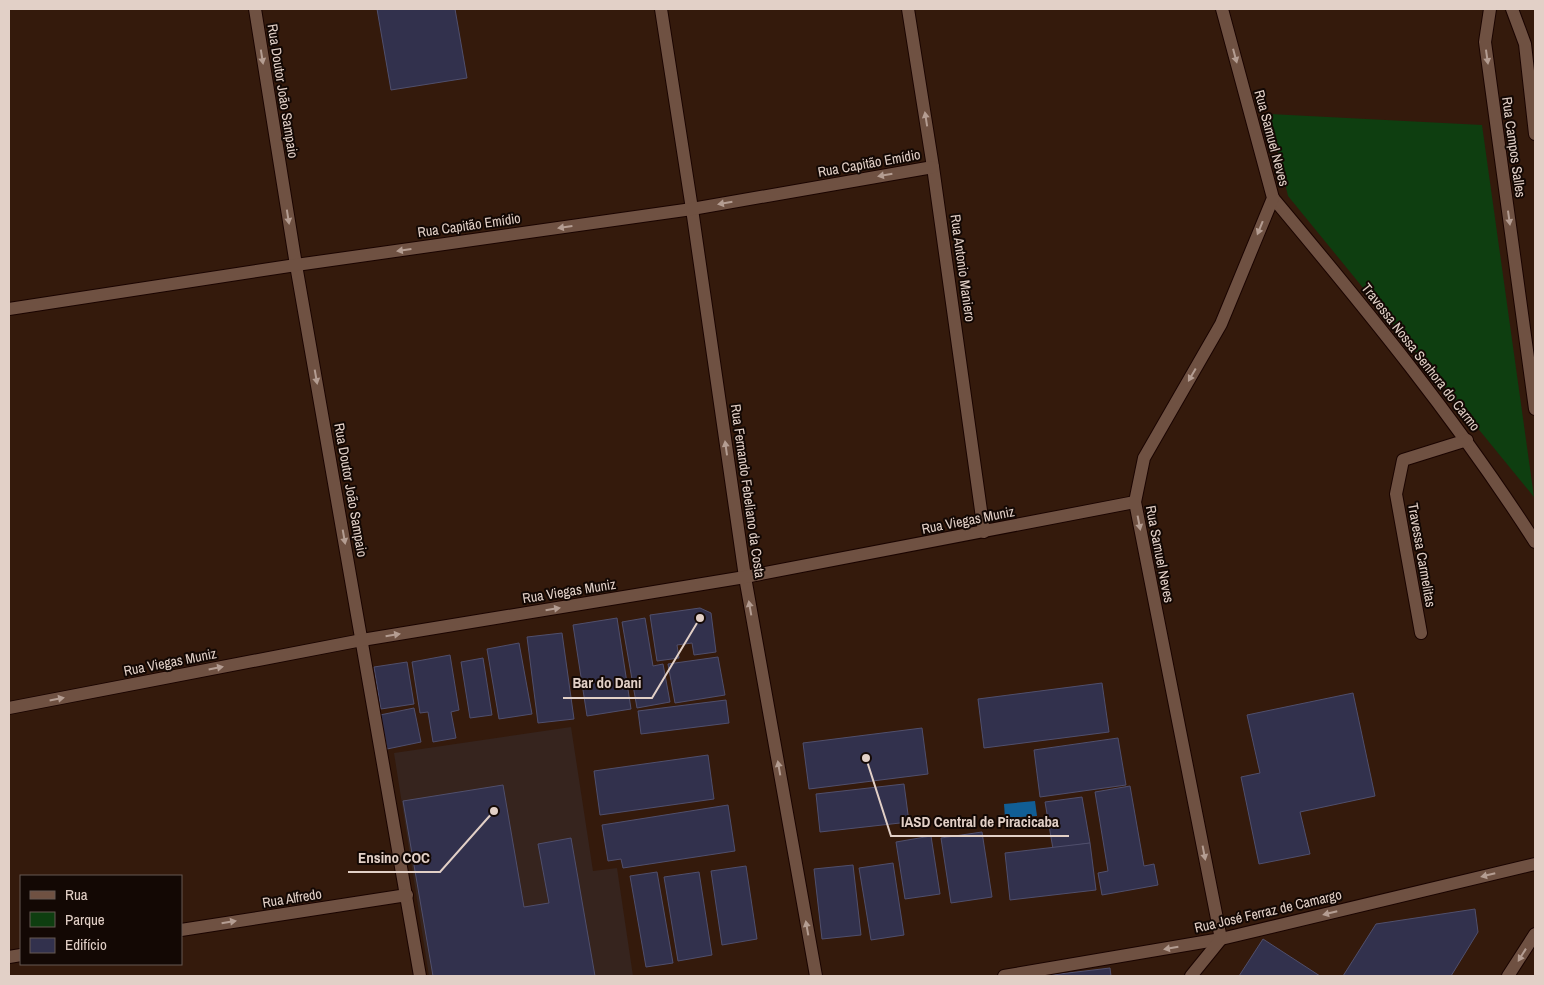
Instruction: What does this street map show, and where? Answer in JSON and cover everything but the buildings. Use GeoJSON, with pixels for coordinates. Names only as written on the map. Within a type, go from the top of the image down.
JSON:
{"type":"FeatureCollection","features":[{"type":"Feature","properties":{"kind":"street","name":"Rua Doutor João Sampaio"},"geometry":{"type":"LineString","coordinates":[[255,9],[296,265],[420,976]]}},
{"type":"Feature","properties":{"kind":"street","name":"Rua Fernando Febeliano da Costa"},"geometry":{"type":"LineString","coordinates":[[661,9],[745,577],[816,976]]}},
{"type":"Feature","properties":{"kind":"street","name":"Rua Antonio Maniero"},"geometry":{"type":"LineString","coordinates":[[908,9],[934,167],[984,532]]}},
{"type":"Feature","properties":{"kind":"street","name":"Rua Samuel Neves"},"geometry":{"type":"LineString","coordinates":[[1221,939],[1135,502],[1144,458],[1221,324],[1273,198],[1222,9]]}},
{"type":"Feature","properties":{"kind":"street","name":"Rua Campos Salles"},"geometry":{"type":"LineString","coordinates":[[1490,9],[1485,42],[1531,355],[1535,409]]}},
{"type":"Feature","properties":{"kind":"street","name":"Rua Campos Salles"},"geometry":{"type":"LineString","coordinates":[[1512,9],[1525,44],[1535,134]]}},
{"type":"Feature","properties":{"kind":"street","name":"Rua Capitão Emídio"},"geometry":{"type":"LineString","coordinates":[[9,309],[296,265],[692,209],[934,167]]}},
{"type":"Feature","properties":{"kind":"street","name":"Travessa Nossa Senhora do Carmo"},"geometry":{"type":"LineString","coordinates":[[1273,198],[1368,312],[1467,440],[1535,542]]}},
{"type":"Feature","properties":{"kind":"street","name":"Travessa Carmelitas"},"geometry":{"type":"LineString","coordinates":[[1421,633],[1396,494],[1403,460],[1467,440]]}},
{"type":"Feature","properties":{"kind":"street","name":"Rua Viegas Muniz"},"geometry":{"type":"LineString","coordinates":[[9,708],[362,640],[745,577],[1135,502]]}},
{"type":"Feature","properties":{"kind":"street","name":"Rua José Ferraz de Camargo"},"geometry":{"type":"LineString","coordinates":[[1004,976],[1221,939],[1535,864]]}},
{"type":"Feature","properties":{"kind":"street","name":"Rua Alfredo"},"geometry":{"type":"LineString","coordinates":[[182,930],[407,895]]}},
{"type":"Feature","properties":{"kind":"street"},"geometry":{"type":"LineString","coordinates":[[1508,976],[1535,934]]}},
{"type":"Feature","properties":{"kind":"street"},"geometry":{"type":"LineString","coordinates":[[1191,976],[1221,939]]}},
{"type":"Feature","properties":{"kind":"shaded area"},"geometry":{"type":"Polygon","coordinates":[[[571,727],[593,871],[617,868],[633,976],[429,976],[394,753],[571,727]]]}},
{"type":"Feature","properties":{"kind":"green space"},"geometry":{"type":"Polygon","coordinates":[[[1269,114],[1482,125],[1534,497],[1288,196],[1269,114]]]}},
{"type":"Feature","properties":{"kind":"water"},"geometry":{"type":"Polygon","coordinates":[[[1035,801],[1037,816],[1005,818],[1004,804],[1035,801]]]}},
{"type":"Feature","properties":{"kind":"place","name":"Bar do Dani"},"geometry":{"type":"Point","coordinates":[700,618]}},
{"type":"Feature","properties":{"kind":"place","name":"IASD Central de Piracicaba"},"geometry":{"type":"Point","coordinates":[866,758]}},
{"type":"Feature","properties":{"kind":"place","name":"Ensino COC"},"geometry":{"type":"Point","coordinates":[494,811]}}]}
